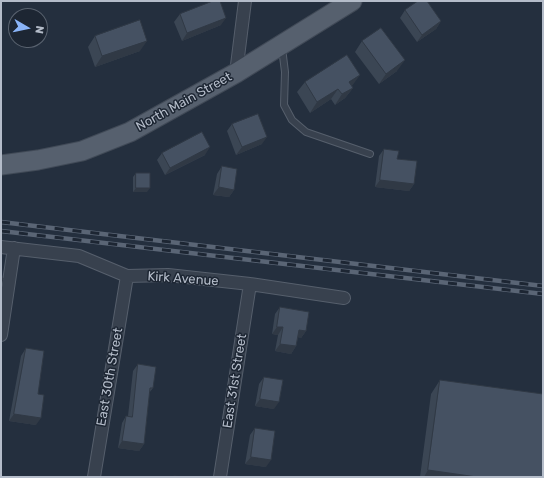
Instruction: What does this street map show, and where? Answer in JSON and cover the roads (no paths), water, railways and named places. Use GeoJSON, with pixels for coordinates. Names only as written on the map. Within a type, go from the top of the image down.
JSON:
{"type":"FeatureCollection","features":[{"type":"Feature","properties":{"kind":"main road","name":"North Main Street"},"geometry":{"type":"LineString","coordinates":[[1,165],[38,160],[82,151],[130,132],[236,73],[352,1]]}},
{"type":"Feature","properties":{"kind":"street"},"geometry":{"type":"LineString","coordinates":[[236,73],[245,1]]}},
{"type":"Feature","properties":{"kind":"street","name":"Kirk Avenue"},"geometry":{"type":"LineString","coordinates":[[1,247],[79,256],[127,276],[168,275],[250,284],[344,298]]}},
{"type":"Feature","properties":{"kind":"street"},"geometry":{"type":"LineString","coordinates":[[1,334],[14,248]]}},
{"type":"Feature","properties":{"kind":"street","name":"East 30th Street"},"geometry":{"type":"LineString","coordinates":[[94,477],[127,276]]}},
{"type":"Feature","properties":{"kind":"street","name":"East 31st Street"},"geometry":{"type":"LineString","coordinates":[[220,477],[250,284]]}},
{"type":"Feature","properties":{"kind":"lane"},"geometry":{"type":"LineString","coordinates":[[282,44],[285,72],[284,105],[292,120],[306,132],[370,154]]}},
{"type":"Feature","properties":{"kind":"railway"},"geometry":{"type":"LineString","coordinates":[[1,222],[543,286]]}},
{"type":"Feature","properties":{"kind":"railway"},"geometry":{"type":"LineString","coordinates":[[1,231],[543,294]]}}]}
